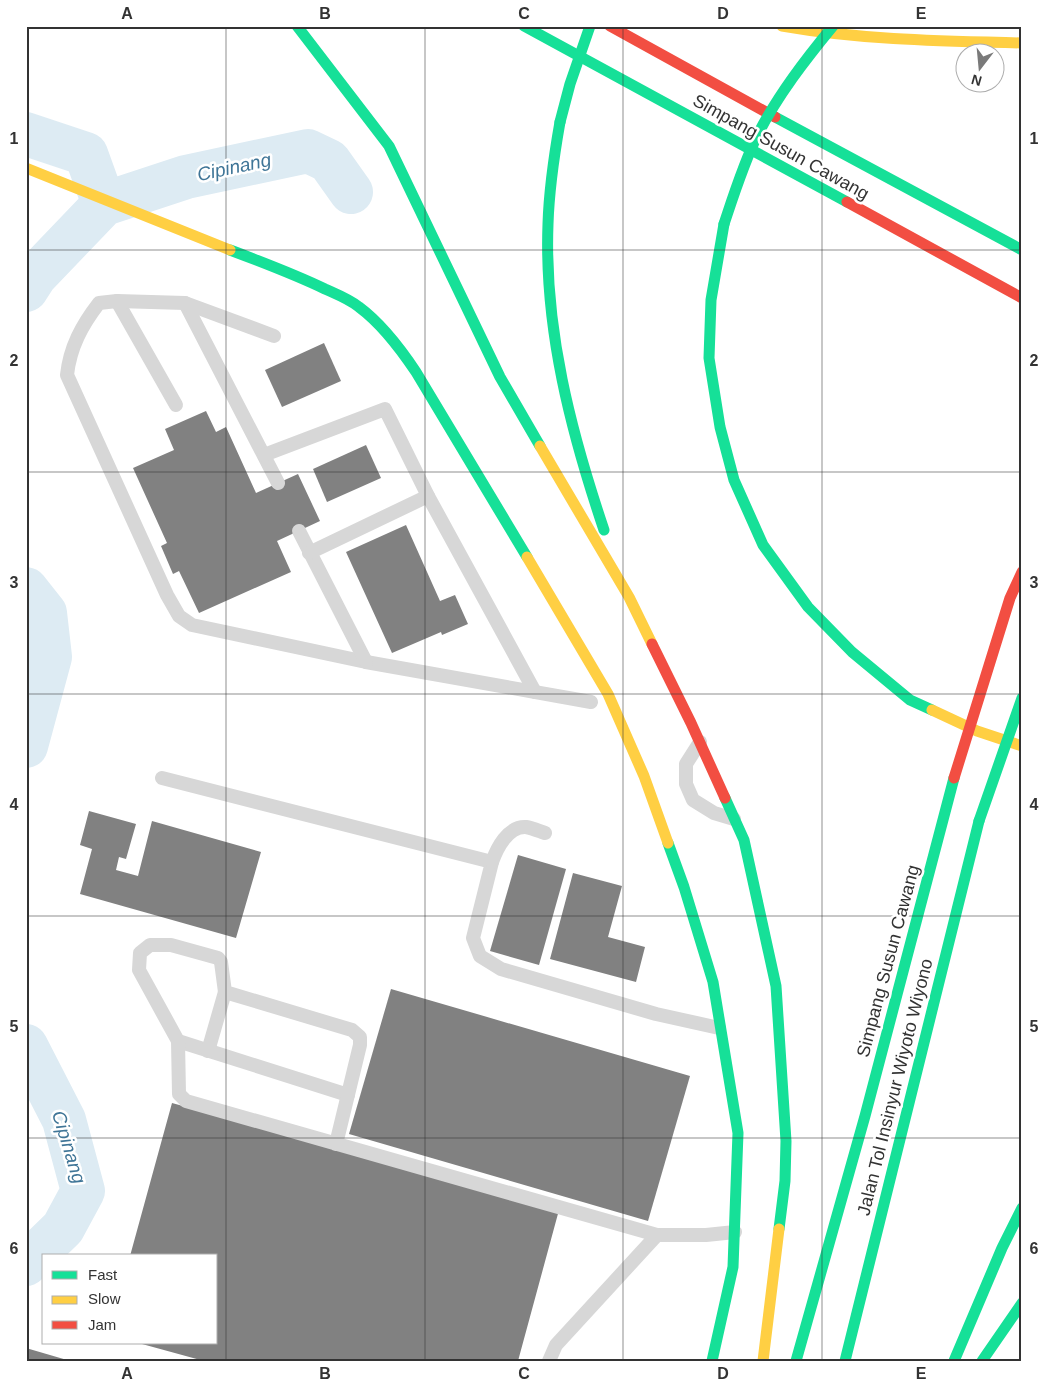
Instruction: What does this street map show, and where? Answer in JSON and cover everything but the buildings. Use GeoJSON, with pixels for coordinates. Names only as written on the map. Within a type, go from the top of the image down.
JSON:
{"type":"FeatureCollection","features":[{"type":"Feature","properties":{"kind":"main road"},"geometry":{"type":"LineString","coordinates":[[297,26],[389,146],[500,377],[629,597],[700,742],[744,840],[776,986],[786,1141],[785,1181],[764,1361]]}},
{"type":"Feature","properties":{"kind":"main road","name":"Simpang Susun Cawang"},"geometry":{"type":"LineString","coordinates":[[524,26],[1022,298]]}},
{"type":"Feature","properties":{"kind":"main road"},"geometry":{"type":"LineString","coordinates":[[590,26],[570,84],[554,151],[550,180],[548,236],[550,293],[554,339],[562,380],[587,481],[629,597]]}},
{"type":"Feature","properties":{"kind":"main road","name":"Simpang Susun Cawang"},"geometry":{"type":"LineString","coordinates":[[610,26],[1022,250]]}},
{"type":"Feature","properties":{"kind":"main road"},"geometry":{"type":"LineString","coordinates":[[782,26],[836,34],[925,40],[1022,43]]}},
{"type":"Feature","properties":{"kind":"main road"},"geometry":{"type":"LineString","coordinates":[[832,26],[801,63],[770,112],[750,151],[724,224],[711,300],[709,358],[720,427],[734,480],[763,545],[808,607],[852,652],[910,700],[977,732],[1022,746]]}},
{"type":"Feature","properties":{"kind":"main road"},"geometry":{"type":"LineString","coordinates":[[26,168],[314,283],[357,306],[381,333],[404,353],[608,694],[644,776],[684,887],[713,982],[719,1028],[738,1132],[734,1267],[712,1361]]}},
{"type":"Feature","properties":{"kind":"main road","name":"Simpang Susun Cawang"},"geometry":{"type":"LineString","coordinates":[[796,1361],[865,1116],[954,778],[1010,598],[1022,572]]}},
{"type":"Feature","properties":{"kind":"main road"},"geometry":{"type":"LineString","coordinates":[[581,685],[593,707]]}},
{"type":"Feature","properties":{"kind":"main road","name":"Jalan Tol Insinyur Wiyoto Wiyono"},"geometry":{"type":"LineString","coordinates":[[845,1361],[979,821],[1022,698]]}},
{"type":"Feature","properties":{"kind":"main road"},"geometry":{"type":"LineString","coordinates":[[704,1004],[719,1028]]}},
{"type":"Feature","properties":{"kind":"main road"},"geometry":{"type":"LineString","coordinates":[[954,1361],[1002,1248],[1022,1208]]}},
{"type":"Feature","properties":{"kind":"main road"},"geometry":{"type":"LineString","coordinates":[[982,1361],[1022,1303]]}},
{"type":"Feature","properties":{"kind":"lane"},"geometry":{"type":"LineString","coordinates":[[116,301],[176,405]]}},
{"type":"Feature","properties":{"kind":"lane"},"geometry":{"type":"LineString","coordinates":[[274,336],[185,303],[116,301],[99,303],[85,321],[69,357],[67,374],[167,595],[179,616],[192,624],[366,662],[535,692],[593,707]]}},
{"type":"Feature","properties":{"kind":"lane"},"geometry":{"type":"LineString","coordinates":[[185,303],[278,483]]}},
{"type":"Feature","properties":{"kind":"lane"},"geometry":{"type":"LineString","coordinates":[[264,455],[385,409],[428,496],[535,692]]}},
{"type":"Feature","properties":{"kind":"lane"},"geometry":{"type":"LineString","coordinates":[[309,553],[428,496]]}},
{"type":"Feature","properties":{"kind":"lane"},"geometry":{"type":"LineString","coordinates":[[299,531],[366,662]]}},
{"type":"Feature","properties":{"kind":"lane"},"geometry":{"type":"LineString","coordinates":[[700,742],[686,764],[686,784],[693,800],[714,813],[735,819]]}},
{"type":"Feature","properties":{"kind":"lane"},"geometry":{"type":"LineString","coordinates":[[162,778],[492,862]]}},
{"type":"Feature","properties":{"kind":"lane"},"geometry":{"type":"LineString","coordinates":[[545,833],[525,827],[509,833],[496,850],[473,938],[480,956],[501,969],[656,1014],[719,1028]]}},
{"type":"Feature","properties":{"kind":"lane"},"geometry":{"type":"LineString","coordinates":[[208,1051],[225,992],[221,962],[218,958],[170,945],[150,945],[140,954],[138,970],[178,1041],[179,1094],[186,1101],[657,1235],[706,1235],[735,1232]]}},
{"type":"Feature","properties":{"kind":"lane"},"geometry":{"type":"LineString","coordinates":[[225,992],[352,1030],[360,1037],[360,1045],[336,1144]]}},
{"type":"Feature","properties":{"kind":"lane"},"geometry":{"type":"LineString","coordinates":[[178,1041],[348,1095]]}},
{"type":"Feature","properties":{"kind":"lane"},"geometry":{"type":"LineString","coordinates":[[549,1361],[556,1345],[657,1235]]}},
{"type":"Feature","properties":{"kind":"waterway","name":"Cipinang"},"geometry":{"type":"LineString","coordinates":[[26,134],[86,154],[104,204]]}},
{"type":"Feature","properties":{"kind":"waterway","name":"Cipinang"},"geometry":{"type":"LineString","coordinates":[[26,290],[35,276],[104,204],[186,177],[308,151],[329,161],[351,192]]}},
{"type":"Feature","properties":{"kind":"waterway","name":"Cipinang"},"geometry":{"type":"LineString","coordinates":[[26,589],[45,613],[50,657],[26,746]]}},
{"type":"Feature","properties":{"kind":"waterway","name":"Cipinang"},"geometry":{"type":"LineString","coordinates":[[26,1046],[64,1120],[83,1191],[63,1228],[26,1264]]}},
{"type":"Feature","properties":{"kind":"traffic: fast"},"geometry":{"type":"LineString","coordinates":[[297,26],[389,146],[500,377],[540,446]]}},
{"type":"Feature","properties":{"kind":"traffic: fast"},"geometry":{"type":"LineString","coordinates":[[524,26],[847,202]]}},
{"type":"Feature","properties":{"kind":"traffic: fast"},"geometry":{"type":"LineString","coordinates":[[560,122],[570,84],[590,26]]}},
{"type":"Feature","properties":{"kind":"traffic: fast"},"geometry":{"type":"LineString","coordinates":[[724,224],[748,156],[758,134],[792,78],[833,26]]}},
{"type":"Feature","properties":{"kind":"traffic: fast"},"geometry":{"type":"LineString","coordinates":[[775,117],[1022,250]]}},
{"type":"Feature","properties":{"kind":"traffic: fast"},"geometry":{"type":"LineString","coordinates":[[560,122],[552,173],[548,224],[550,302],[562,380],[581,456],[604,530]]}},
{"type":"Feature","properties":{"kind":"traffic: fast"},"geometry":{"type":"LineString","coordinates":[[724,224],[711,300],[709,358],[720,427],[734,480],[763,545],[808,607],[852,652],[910,700],[932,710]]}},
{"type":"Feature","properties":{"kind":"traffic: fast"},"geometry":{"type":"LineString","coordinates":[[230,250],[290,273],[347,299],[383,329],[416,372],[527,557]]}},
{"type":"Feature","properties":{"kind":"traffic: fast"},"geometry":{"type":"LineString","coordinates":[[979,821],[1022,698]]}},
{"type":"Feature","properties":{"kind":"traffic: fast"},"geometry":{"type":"LineString","coordinates":[[796,1361],[865,1116],[954,778]]}},
{"type":"Feature","properties":{"kind":"traffic: fast"},"geometry":{"type":"LineString","coordinates":[[725,798],[744,840],[776,986],[786,1141],[785,1181],[779,1229]]}},
{"type":"Feature","properties":{"kind":"traffic: fast"},"geometry":{"type":"LineString","coordinates":[[845,1361],[979,821]]}},
{"type":"Feature","properties":{"kind":"traffic: fast"},"geometry":{"type":"LineString","coordinates":[[668,843],[684,887],[713,982],[738,1133],[733,1267],[712,1361]]}},
{"type":"Feature","properties":{"kind":"traffic: fast"},"geometry":{"type":"LineString","coordinates":[[954,1361],[1002,1248],[1022,1208]]}},
{"type":"Feature","properties":{"kind":"traffic: fast"},"geometry":{"type":"LineString","coordinates":[[982,1361],[1022,1303]]}},
{"type":"Feature","properties":{"kind":"traffic: slow"},"geometry":{"type":"LineString","coordinates":[[782,26],[872,37],[1022,43]]}},
{"type":"Feature","properties":{"kind":"traffic: slow"},"geometry":{"type":"LineString","coordinates":[[26,168],[230,250]]}},
{"type":"Feature","properties":{"kind":"traffic: slow"},"geometry":{"type":"LineString","coordinates":[[540,446],[629,597],[652,644]]}},
{"type":"Feature","properties":{"kind":"traffic: slow"},"geometry":{"type":"LineString","coordinates":[[527,557],[608,694],[644,776],[668,843]]}},
{"type":"Feature","properties":{"kind":"traffic: slow"},"geometry":{"type":"LineString","coordinates":[[932,710],[977,731],[1022,746]]}},
{"type":"Feature","properties":{"kind":"traffic: slow"},"geometry":{"type":"LineString","coordinates":[[763,1361],[779,1229]]}},
{"type":"Feature","properties":{"kind":"traffic: jam"},"geometry":{"type":"LineString","coordinates":[[610,26],[775,117]]}},
{"type":"Feature","properties":{"kind":"traffic: jam"},"geometry":{"type":"LineString","coordinates":[[847,202],[1022,298]]}},
{"type":"Feature","properties":{"kind":"traffic: jam"},"geometry":{"type":"LineString","coordinates":[[954,778],[1010,598],[1022,572]]}},
{"type":"Feature","properties":{"kind":"traffic: jam"},"geometry":{"type":"LineString","coordinates":[[652,644],[725,798]]}}]}
